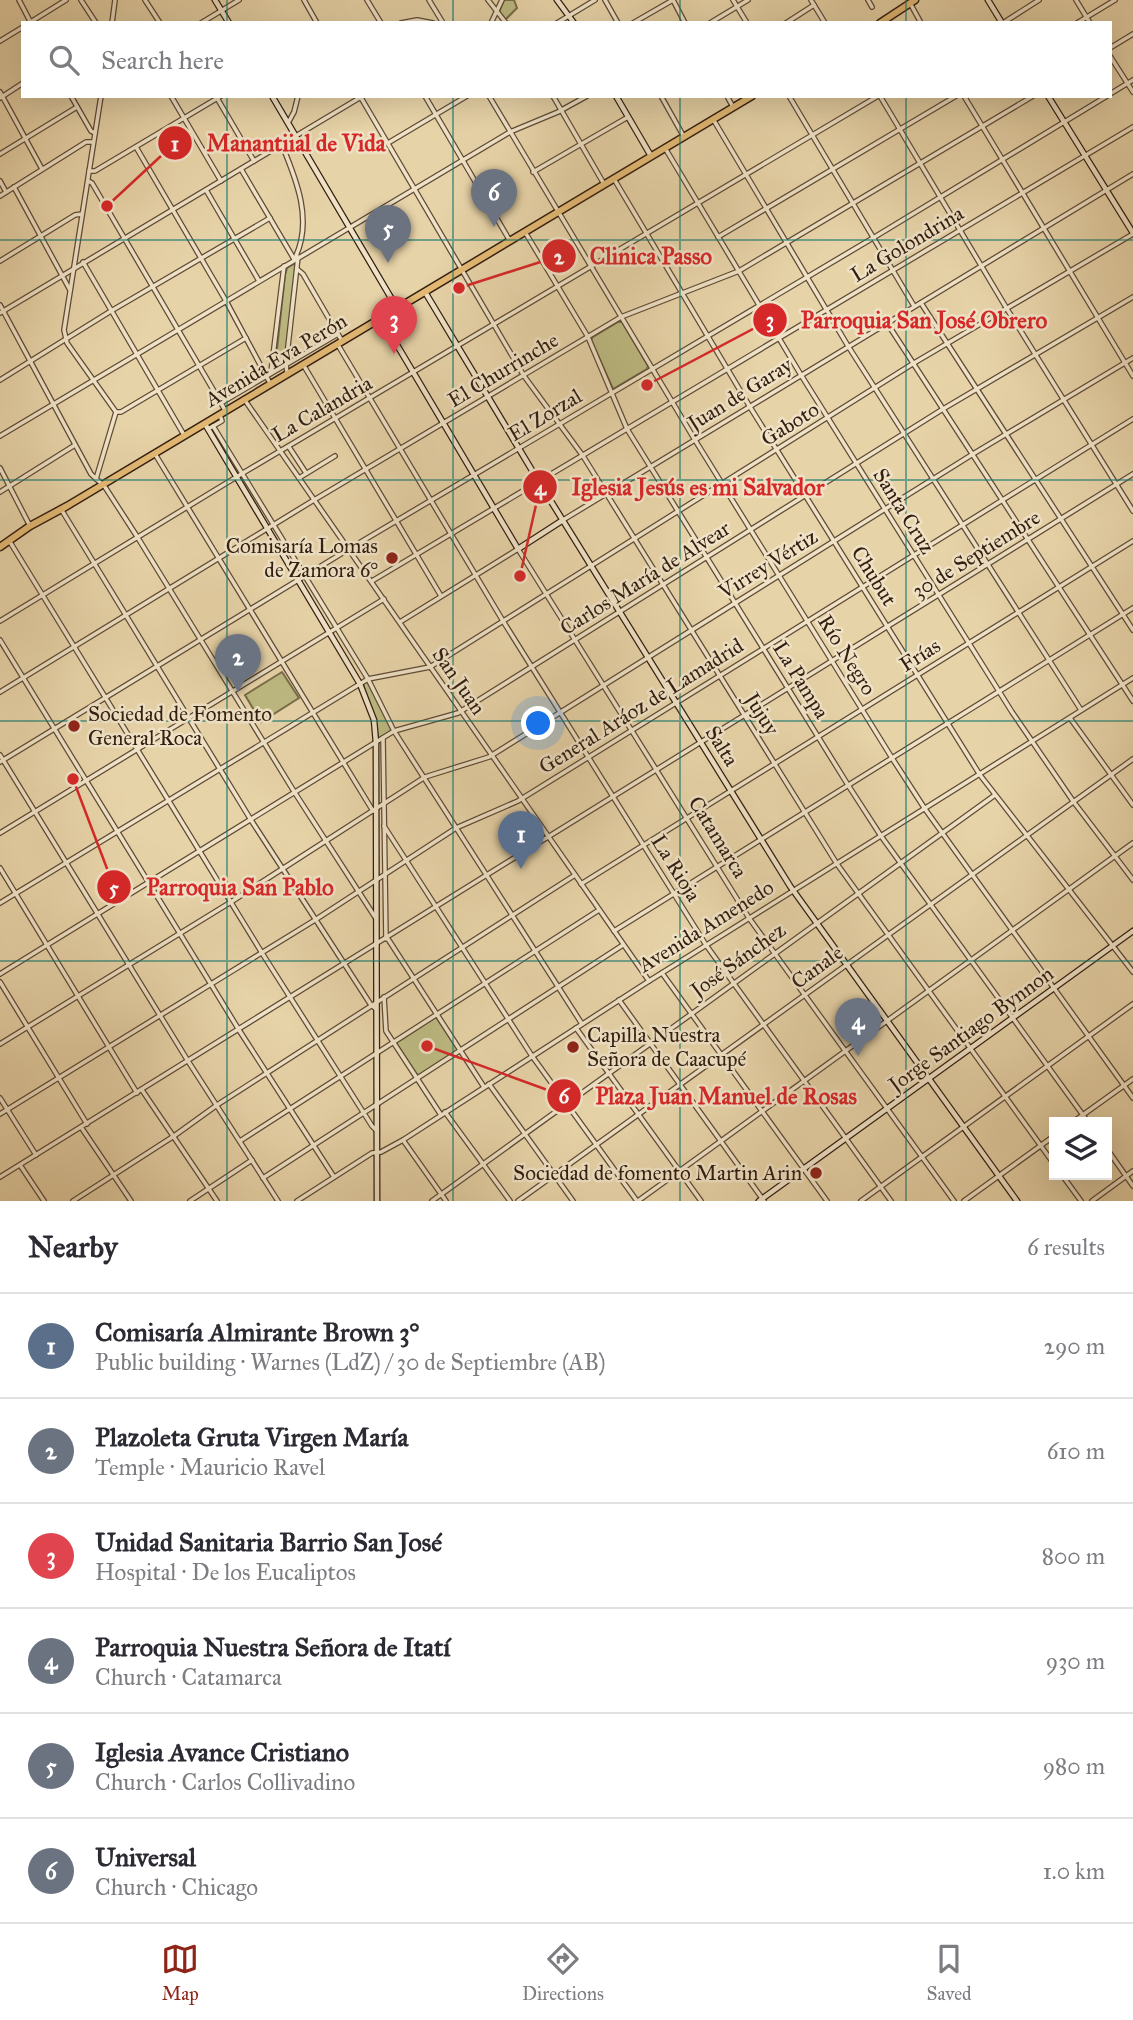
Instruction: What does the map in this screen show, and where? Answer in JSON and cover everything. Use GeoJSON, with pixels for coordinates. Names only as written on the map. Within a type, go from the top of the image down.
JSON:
{"type":"FeatureCollection","features":[{"type":"Feature","properties":{"kind":"main road"},"geometry":{"type":"LineString","coordinates":[[883,21],[912,2]]}},
{"type":"Feature","properties":{"kind":"main road","name":"Avenida Eva Perón"},"geometry":{"type":"LineString","coordinates":[[0,547],[99,482],[184,435],[208,426],[222,412],[749,98]]}},
{"type":"Feature","properties":{"kind":"street"},"geometry":{"type":"LineString","coordinates":[[19,0],[29,21]]}},
{"type":"Feature","properties":{"kind":"street"},"geometry":{"type":"LineString","coordinates":[[33,21],[66,0]]}},
{"type":"Feature","properties":{"kind":"street"},"geometry":{"type":"LineString","coordinates":[[81,0],[95,21]]}},
{"type":"Feature","properties":{"kind":"street"},"geometry":{"type":"LineString","coordinates":[[112,21],[115,0]]}},
{"type":"Feature","properties":{"kind":"street"},"geometry":{"type":"LineString","coordinates":[[145,0],[159,21]]}},
{"type":"Feature","properties":{"kind":"street"},"geometry":{"type":"LineString","coordinates":[[215,0],[228,21]]}},
{"type":"Feature","properties":{"kind":"street"},"geometry":{"type":"LineString","coordinates":[[204,21],[239,0]]}},
{"type":"Feature","properties":{"kind":"street"},"geometry":{"type":"LineString","coordinates":[[303,0],[316,21]]}},
{"type":"Feature","properties":{"kind":"street"},"geometry":{"type":"LineString","coordinates":[[368,0],[380,21]]}},
{"type":"Feature","properties":{"kind":"street"},"geometry":{"type":"LineString","coordinates":[[429,0],[442,21]]}},
{"type":"Feature","properties":{"kind":"street"},"geometry":{"type":"LineString","coordinates":[[488,0],[505,21]]}},
{"type":"Feature","properties":{"kind":"street"},"geometry":{"type":"LineString","coordinates":[[492,21],[502,0]]}},
{"type":"Feature","properties":{"kind":"street"},"geometry":{"type":"LineString","coordinates":[[556,0],[572,21]]}},
{"type":"Feature","properties":{"kind":"street"},"geometry":{"type":"LineString","coordinates":[[560,21],[595,0]]}},
{"type":"Feature","properties":{"kind":"street"},"geometry":{"type":"LineString","coordinates":[[605,0],[617,21]]}},
{"type":"Feature","properties":{"kind":"street"},"geometry":{"type":"LineString","coordinates":[[636,21],[672,0],[684,21]]}},
{"type":"Feature","properties":{"kind":"street"},"geometry":{"type":"LineString","coordinates":[[733,0],[746,21]]}},
{"type":"Feature","properties":{"kind":"street"},"geometry":{"type":"LineString","coordinates":[[713,21],[748,0]]}},
{"type":"Feature","properties":{"kind":"street"},"geometry":{"type":"LineString","coordinates":[[811,0],[824,21]]}},
{"type":"Feature","properties":{"kind":"street"},"geometry":{"type":"LineString","coordinates":[[867,0],[872,7]]}},
{"type":"Feature","properties":{"kind":"street"},"geometry":{"type":"LineString","coordinates":[[988,0],[1001,21]]}},
{"type":"Feature","properties":{"kind":"street"},"geometry":{"type":"LineString","coordinates":[[1005,21],[1039,0]]}},
{"type":"Feature","properties":{"kind":"street"},"geometry":{"type":"LineString","coordinates":[[1076,0],[1089,21]]}},
{"type":"Feature","properties":{"kind":"street"},"geometry":{"type":"LineString","coordinates":[[1080,21],[1115,0]]}},
{"type":"Feature","properties":{"kind":"street"},"geometry":{"type":"LineString","coordinates":[[912,2],[920,21]]}},
{"type":"Feature","properties":{"kind":"street"},"geometry":{"type":"LineString","coordinates":[[789,21],[814,5]]}},
{"type":"Feature","properties":{"kind":"street"},"geometry":{"type":"LineString","coordinates":[[0,41],[21,28]]}},
{"type":"Feature","properties":{"kind":"street"},"geometry":{"type":"LineString","coordinates":[[1112,47],[1133,34]]}},
{"type":"Feature","properties":{"kind":"street"},"geometry":{"type":"LineString","coordinates":[[1112,59],[1133,92]]}},
{"type":"Feature","properties":{"kind":"street","name":"El Zorzal"},"geometry":{"type":"LineString","coordinates":[[1112,93],[1133,80]]}},
{"type":"Feature","properties":{"kind":"street"},"geometry":{"type":"LineString","coordinates":[[21,84],[1,95],[43,169]]}},
{"type":"Feature","properties":{"kind":"street"},"geometry":{"type":"LineString","coordinates":[[72,98],[90,131],[95,133]]}},
{"type":"Feature","properties":{"kind":"street"},"geometry":{"type":"LineString","coordinates":[[99,482],[116,412],[65,340],[64,330],[101,98]]}},
{"type":"Feature","properties":{"kind":"street"},"geometry":{"type":"LineString","coordinates":[[172,98],[221,181]]}},
{"type":"Feature","properties":{"kind":"street"},"geometry":{"type":"LineString","coordinates":[[89,171],[95,171],[217,98]]}},
{"type":"Feature","properties":{"kind":"street"},"geometry":{"type":"LineString","coordinates":[[220,98],[254,161]]}},
{"type":"Feature","properties":{"kind":"street"},"geometry":{"type":"LineString","coordinates":[[273,98],[397,308]]}},
{"type":"Feature","properties":{"kind":"street"},"geometry":{"type":"LineString","coordinates":[[288,123],[298,98]]}},
{"type":"Feature","properties":{"kind":"street"},"geometry":{"type":"LineString","coordinates":[[2,312],[359,98]]}},
{"type":"Feature","properties":{"kind":"street","name":"Jujuy"},"geometry":{"type":"LineString","coordinates":[[362,98],[524,376],[583,456],[837,864],[1049,1157]]}},
{"type":"Feature","properties":{"kind":"street"},"geometry":{"type":"LineString","coordinates":[[426,98],[510,240]]}},
{"type":"Feature","properties":{"kind":"street"},"geometry":{"type":"LineString","coordinates":[[388,143],[464,98]]}},
{"type":"Feature","properties":{"kind":"street","name":"Río Negro"},"geometry":{"type":"LineString","coordinates":[[490,98],[722,485],[892,758],[925,809],[1133,1098]]}},
{"type":"Feature","properties":{"kind":"street"},"geometry":{"type":"LineString","coordinates":[[555,98],[604,184]]}},
{"type":"Feature","properties":{"kind":"street"},"geometry":{"type":"LineString","coordinates":[[0,436],[510,132],[583,98]]}},
{"type":"Feature","properties":{"kind":"street"},"geometry":{"type":"LineString","coordinates":[[617,98],[651,156]]}},
{"type":"Feature","properties":{"kind":"street"},"geometry":{"type":"LineString","coordinates":[[663,98],[684,136]]}},
{"type":"Feature","properties":{"kind":"street"},"geometry":{"type":"LineString","coordinates":[[728,98],[733,107]]}},
{"type":"Feature","properties":{"kind":"street"},"geometry":{"type":"LineString","coordinates":[[790,98],[914,306]]}},
{"type":"Feature","properties":{"kind":"street","name":"La Calandria"},"geometry":{"type":"LineString","coordinates":[[0,621],[243,473],[876,98]]}},
{"type":"Feature","properties":{"kind":"street"},"geometry":{"type":"LineString","coordinates":[[880,98],[1090,446],[1133,511]]}},
{"type":"Feature","properties":{"kind":"street"},"geometry":{"type":"LineString","coordinates":[[718,237],[953,98]]}},
{"type":"Feature","properties":{"kind":"street"},"geometry":{"type":"LineString","coordinates":[[965,98],[1133,376]]}},
{"type":"Feature","properties":{"kind":"street","name":"El Churrinche"},"geometry":{"type":"LineString","coordinates":[[0,692],[621,317],[739,271],[1030,98]]}},
{"type":"Feature","properties":{"kind":"street"},"geometry":{"type":"LineString","coordinates":[[1049,98],[1133,234]]}},
{"type":"Feature","properties":{"kind":"street","name":"El Zorzal"},"geometry":{"type":"LineString","coordinates":[[2,761],[349,549],[1104,98]]}},
{"type":"Feature","properties":{"kind":"street"},"geometry":{"type":"LineString","coordinates":[[0,154],[77,107]]}},
{"type":"Feature","properties":{"kind":"street"},"geometry":{"type":"LineString","coordinates":[[533,172],[628,117]]}},
{"type":"Feature","properties":{"kind":"street"},"geometry":{"type":"LineString","coordinates":[[713,119],[848,346],[1081,710]]}},
{"type":"Feature","properties":{"kind":"street","name":"La Golondrina"},"geometry":{"type":"LineString","coordinates":[[372,581],[1133,127]]}},
{"type":"Feature","properties":{"kind":"street"},"geometry":{"type":"LineString","coordinates":[[0,195],[86,142],[93,142]]}},
{"type":"Feature","properties":{"kind":"street"},"geometry":{"type":"LineString","coordinates":[[282,145],[304,212],[301,244],[296,258],[286,364],[288,373]]}},
{"type":"Feature","properties":{"kind":"street"},"geometry":{"type":"LineString","coordinates":[[136,147],[269,374]]}},
{"type":"Feature","properties":{"kind":"street","name":"Santa Cruz"},"geometry":{"type":"LineString","coordinates":[[665,148],[828,419],[1031,743],[1133,880]]}},
{"type":"Feature","properties":{"kind":"street"},"geometry":{"type":"LineString","coordinates":[[242,169],[296,258]]}},
{"type":"Feature","properties":{"kind":"street","name":"Juan de Garay"},"geometry":{"type":"LineString","coordinates":[[400,622],[1133,174]]}},
{"type":"Feature","properties":{"kind":"street","name":"Chubut"},"geometry":{"type":"LineString","coordinates":[[614,179],[750,407],[980,775],[1133,972]]}},
{"type":"Feature","properties":{"kind":"street"},"geometry":{"type":"LineString","coordinates":[[88,180],[221,403],[222,412]]}},
{"type":"Feature","properties":{"kind":"street"},"geometry":{"type":"LineString","coordinates":[[0,181],[6,192]]}},
{"type":"Feature","properties":{"kind":"street"},"geometry":{"type":"LineString","coordinates":[[14,187],[71,291]]}},
{"type":"Feature","properties":{"kind":"street"},"geometry":{"type":"LineString","coordinates":[[206,190],[259,281]]}},
{"type":"Feature","properties":{"kind":"street"},"geometry":{"type":"LineString","coordinates":[[0,261],[75,215],[82,214]]}},
{"type":"Feature","properties":{"kind":"street"},"geometry":{"type":"LineString","coordinates":[[0,380],[270,218]]}},
{"type":"Feature","properties":{"kind":"street","name":"La Pampa"},"geometry":{"type":"LineString","coordinates":[[525,232],[588,337],[627,429],[848,785],[900,863],[1083,1115]]}},
{"type":"Feature","properties":{"kind":"street","name":"Gaboto"},"geometry":{"type":"LineString","coordinates":[[430,667],[914,363],[1133,234]]}},
{"type":"Feature","properties":{"kind":"street"},"geometry":{"type":"LineString","coordinates":[[83,262],[184,435]]}},
{"type":"Feature","properties":{"kind":"street"},"geometry":{"type":"LineString","coordinates":[[270,383],[269,374],[285,266]]}},
{"type":"Feature","properties":{"kind":"street","name":"La Rioja"},"geometry":{"type":"LineString","coordinates":[[297,269],[303,274],[338,334],[370,399],[430,501],[706,945],[891,1201]]}},
{"type":"Feature","properties":{"kind":"street","name":"Salta"},"geometry":{"type":"LineString","coordinates":[[425,292],[539,482],[793,890],[1017,1201]]}},
{"type":"Feature","properties":{"kind":"street","name":"Carlos María de Alvear"},"geometry":{"type":"LineString","coordinates":[[0,974],[394,731],[461,711],[943,409],[1133,297]]}},
{"type":"Feature","properties":{"kind":"street"},"geometry":{"type":"LineString","coordinates":[[920,302],[1133,630]]}},
{"type":"Feature","properties":{"kind":"street"},"geometry":{"type":"LineString","coordinates":[[0,305],[75,445],[138,538],[295,793],[376,917]]}},
{"type":"Feature","properties":{"kind":"street"},"geometry":{"type":"LineString","coordinates":[[381,317],[518,549]]}},
{"type":"Feature","properties":{"kind":"street"},"geometry":{"type":"LineString","coordinates":[[887,323],[1133,701]]}},
{"type":"Feature","properties":{"kind":"street"},"geometry":{"type":"LineString","coordinates":[[221,403],[338,334]]}},
{"type":"Feature","properties":{"kind":"street"},"geometry":{"type":"LineString","coordinates":[[116,412],[121,412],[247,338]]}},
{"type":"Feature","properties":{"kind":"street","name":"Virrey Vértiz"},"geometry":{"type":"LineString","coordinates":[[0,1044],[231,902],[425,777],[492,755],[934,478],[1133,358]]}},
{"type":"Feature","properties":{"kind":"street"},"geometry":{"type":"LineString","coordinates":[[303,364],[441,596]]}},
{"type":"Feature","properties":{"kind":"street","name":"San Juan"},"geometry":{"type":"LineString","coordinates":[[244,399],[649,981]]}},
{"type":"Feature","properties":{"kind":"street","name":"General Aráoz de Lamadrid"},"geometry":{"type":"LineString","coordinates":[[0,1114],[315,920],[456,828],[522,799],[1132,421]]}},
{"type":"Feature","properties":{"kind":"street"},"geometry":{"type":"LineString","coordinates":[[208,426],[243,473],[275,524],[368,679],[394,731],[582,1024]]}},
{"type":"Feature","properties":{"kind":"street"},"geometry":{"type":"LineString","coordinates":[[208,426],[360,684],[374,720],[376,946],[373,1004]]}},
{"type":"Feature","properties":{"kind":"street"},"geometry":{"type":"LineString","coordinates":[[0,492],[75,445]]}},
{"type":"Feature","properties":{"kind":"street"},"geometry":{"type":"LineString","coordinates":[[289,447],[306,473]]}},
{"type":"Feature","properties":{"kind":"street"},"geometry":{"type":"LineString","coordinates":[[154,453],[342,763],[375,810]]}},
{"type":"Feature","properties":{"kind":"street"},"geometry":{"type":"LineString","coordinates":[[299,478],[335,456]]}},
{"type":"Feature","properties":{"kind":"street"},"geometry":{"type":"LineString","coordinates":[[0,468],[30,526]]}},
{"type":"Feature","properties":{"kind":"street","name":"30 de Septiembre"},"geometry":{"type":"LineString","coordinates":[[0,1178],[1133,474]]}},
{"type":"Feature","properties":{"kind":"street"},"geometry":{"type":"LineString","coordinates":[[61,509],[251,820],[344,965],[376,1009],[377,1199],[383,1201]]}},
{"type":"Feature","properties":{"kind":"street"},"geometry":{"type":"LineString","coordinates":[[10,541],[290,999],[363,1113],[377,1130]]}},
{"type":"Feature","properties":{"kind":"street","name":"Frías"},"geometry":{"type":"LineString","coordinates":[[581,884],[1133,541]]}},
{"type":"Feature","properties":{"kind":"street","name":"Catamarca"},"geometry":{"type":"LineString","coordinates":[[518,549],[750,918],[954,1201]]}},
{"type":"Feature","properties":{"kind":"street"},"geometry":{"type":"LineString","coordinates":[[0,833],[384,598]]}},
{"type":"Feature","properties":{"kind":"street"},"geometry":{"type":"LineString","coordinates":[[614,931],[1133,608]]}},
{"type":"Feature","properties":{"kind":"street"},"geometry":{"type":"LineString","coordinates":[[0,640],[239,1030],[334,1177]]}},
{"type":"Feature","properties":{"kind":"street"},"geometry":{"type":"LineString","coordinates":[[0,903],[368,679],[430,667]]}},
{"type":"Feature","properties":{"kind":"street","name":"Avenida Amenedo"},"geometry":{"type":"LineString","coordinates":[[297,1201],[372,1153],[403,1140],[662,972],[1133,678]]}},
{"type":"Feature","properties":{"kind":"street"},"geometry":{"type":"LineString","coordinates":[[1070,718],[1133,805]]}},
{"type":"Feature","properties":{"kind":"street"},"geometry":{"type":"LineString","coordinates":[[383,738],[387,939],[484,1087]]}},
{"type":"Feature","properties":{"kind":"street"},"geometry":{"type":"LineString","coordinates":[[0,755],[188,1061],[278,1201]]}},
{"type":"Feature","properties":{"kind":"street","name":"Canale"},"geometry":{"type":"LineString","coordinates":[[518,1201],[1133,759]]}},
{"type":"Feature","properties":{"kind":"street","name":"José Sánchez"},"geometry":{"type":"LineString","coordinates":[[432,1201],[995,794]]}},
{"type":"Feature","properties":{"kind":"street"},"geometry":{"type":"LineString","coordinates":[[384,826],[532,1056],[637,1201],[1133,843]]}},
{"type":"Feature","properties":{"kind":"street"},"geometry":{"type":"LineString","coordinates":[[0,868],[137,1093]]}},
{"type":"Feature","properties":{"kind":"street"},"geometry":{"type":"LineString","coordinates":[[73,1201],[460,947],[575,875]]}},
{"type":"Feature","properties":{"kind":"street"},"geometry":{"type":"LineString","coordinates":[[240,1141],[599,910]]}},
{"type":"Feature","properties":{"kind":"street","name":"Jorge Santiago Bynnon"},"geometry":{"type":"LineString","coordinates":[[761,1200],[1133,931]]}},
{"type":"Feature","properties":{"kind":"street"},"geometry":{"type":"LineString","coordinates":[[263,1178],[623,945]]}},
{"type":"Feature","properties":{"kind":"street"},"geometry":{"type":"LineString","coordinates":[[662,972],[827,1201]]}},
{"type":"Feature","properties":{"kind":"street"},"geometry":{"type":"LineString","coordinates":[[0,982],[87,1124]]}},
{"type":"Feature","properties":{"kind":"street"},"geometry":{"type":"LineString","coordinates":[[384,997],[386,1029],[394,1042],[443,1114],[510,1201]]}},
{"type":"Feature","properties":{"kind":"street"},"geometry":{"type":"LineString","coordinates":[[619,1000],[761,1200]]}},
{"type":"Feature","properties":{"kind":"street"},"geometry":{"type":"LineString","coordinates":[[861,1201],[1133,1004]]}},
{"type":"Feature","properties":{"kind":"street"},"geometry":{"type":"LineString","coordinates":[[576,1028],[701,1201]]}},
{"type":"Feature","properties":{"kind":"street"},"geometry":{"type":"LineString","coordinates":[[1080,1117],[1133,1079]]}},
{"type":"Feature","properties":{"kind":"street"},"geometry":{"type":"LineString","coordinates":[[489,1084],[573,1201]]}},
{"type":"Feature","properties":{"kind":"street"},"geometry":{"type":"LineString","coordinates":[[142,1090],[217,1201]]}},
{"type":"Feature","properties":{"kind":"street"},"geometry":{"type":"LineString","coordinates":[[0,1098],[36,1156]]}},
{"type":"Feature","properties":{"kind":"street"},"geometry":{"type":"LineString","coordinates":[[82,1127],[131,1201]]}},
{"type":"Feature","properties":{"kind":"street"},"geometry":{"type":"LineString","coordinates":[[403,1140],[446,1201]]}},
{"type":"Feature","properties":{"kind":"street"},"geometry":{"type":"LineString","coordinates":[[964,1201],[1049,1140]]}},
{"type":"Feature","properties":{"kind":"street"},"geometry":{"type":"LineString","coordinates":[[1112,1156],[1133,1186]]}},
{"type":"Feature","properties":{"kind":"street"},"geometry":{"type":"LineString","coordinates":[[190,1201],[252,1160]]}},
{"type":"Feature","properties":{"kind":"street"},"geometry":{"type":"LineString","coordinates":[[20,1165],[44,1201]]}},
{"type":"Feature","properties":{"kind":"street"},"geometry":{"type":"LineString","coordinates":[[1092,1201],[1133,1171]]}},
{"type":"Feature","properties":{"kind":"street"},"geometry":{"type":"LineString","coordinates":[[1066,1180],[1081,1201]]}},
{"type":"Feature","properties":{"kind":"shaded area"},"geometry":{"type":"Polygon","coordinates":[[[504,0],[514,0],[517,8],[505,20],[499,12],[504,0]]]}},
{"type":"Feature","properties":{"kind":"shaded area"},"geometry":{"type":"Polygon","coordinates":[[[294,264],[296,266],[285,361],[275,368],[285,275],[287,268],[294,264]]]}},
{"type":"Feature","properties":{"kind":"shaded area"},"geometry":{"type":"Polygon","coordinates":[[[622,322],[648,366],[613,389],[591,340],[622,322]]]}},
{"type":"Feature","properties":{"kind":"shaded area"},"geometry":{"type":"Polygon","coordinates":[[[282,672],[299,698],[261,722],[245,695],[282,672]]]}},
{"type":"Feature","properties":{"kind":"shaded area"},"geometry":{"type":"Polygon","coordinates":[[[368,681],[392,730],[379,739],[363,684],[368,681]]]}},
{"type":"Feature","properties":{"kind":"shaded area"},"geometry":{"type":"Polygon","coordinates":[[[436,1017],[458,1050],[418,1076],[396,1043],[436,1017]]]}},
{"type":"Feature","properties":{"kind":"place","name":"Manantiial de Vida"},"geometry":{"type":"Point","coordinates":[107,206]}},
{"type":"Feature","properties":{"kind":"place","name":"Universal"},"geometry":{"type":"Point","coordinates":[494,227]}},
{"type":"Feature","properties":{"kind":"place","name":"Iglesia Avance Cristiano"},"geometry":{"type":"Point","coordinates":[388,263]}},
{"type":"Feature","properties":{"kind":"place","name":"Clinica Passo"},"geometry":{"type":"Point","coordinates":[459,288]}},
{"type":"Feature","properties":{"kind":"place","name":"Unidad Sanitaria Barrio San José"},"geometry":{"type":"Point","coordinates":[394,354]}},
{"type":"Feature","properties":{"kind":"place","name":"Parroquia San José Obrero"},"geometry":{"type":"Point","coordinates":[647,385]}},
{"type":"Feature","properties":{"kind":"place","name":"Comisaría Lomas de Zamora 6°"},"geometry":{"type":"Point","coordinates":[392,558]}},
{"type":"Feature","properties":{"kind":"place","name":"Iglesia Jesús es mi Salvador"},"geometry":{"type":"Point","coordinates":[520,576]}},
{"type":"Feature","properties":{"kind":"place","name":"Plazoleta Gruta Virgen María"},"geometry":{"type":"Point","coordinates":[238,692]}},
{"type":"Feature","properties":{"kind":"place","name":"Sociedad de Fomento General Roca"},"geometry":{"type":"Point","coordinates":[74,726]}},
{"type":"Feature","properties":{"kind":"place","name":"Parroquia San Pablo"},"geometry":{"type":"Point","coordinates":[73,779]}},
{"type":"Feature","properties":{"kind":"place","name":"Comisaría Almirante Brown 3°"},"geometry":{"type":"Point","coordinates":[521,869]}},
{"type":"Feature","properties":{"kind":"place","name":"Plaza Juan Manuel de Rosas"},"geometry":{"type":"Point","coordinates":[427,1046]}},
{"type":"Feature","properties":{"kind":"place","name":"Capilla Nuestra Señora de Caacupé"},"geometry":{"type":"Point","coordinates":[573,1047]}},
{"type":"Feature","properties":{"kind":"place","name":"Parroquia Nuestra Señora de Itatí"},"geometry":{"type":"Point","coordinates":[858,1056]}},
{"type":"Feature","properties":{"kind":"place","name":"Sociedad de fomento Martin Arin"},"geometry":{"type":"Point","coordinates":[816,1173]}}]}
